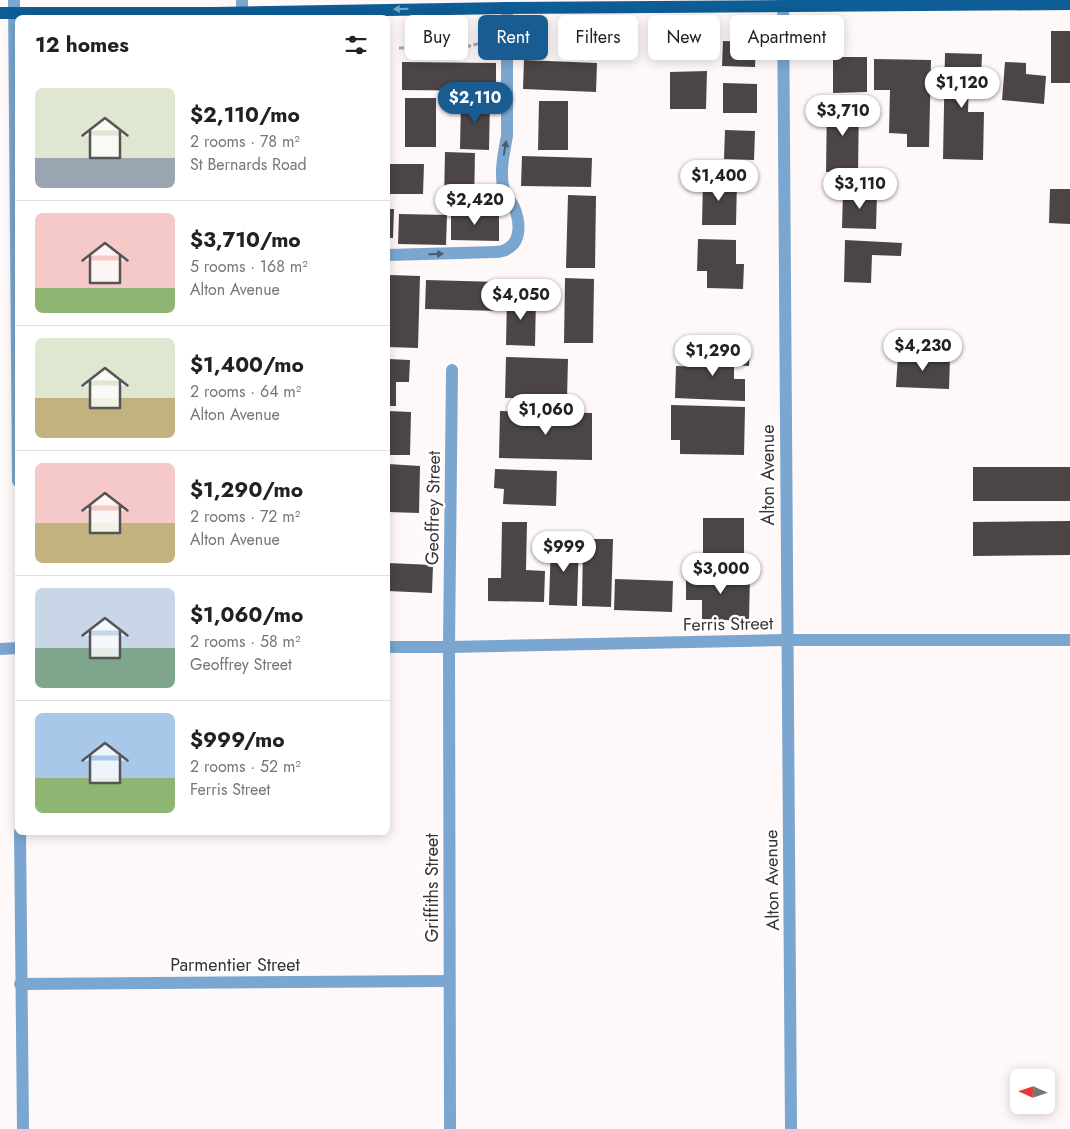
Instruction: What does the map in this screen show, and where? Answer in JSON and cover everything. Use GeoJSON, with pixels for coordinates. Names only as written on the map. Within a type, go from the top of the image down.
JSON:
{"type":"FeatureCollection","features":[{"type":"Feature","properties":{"kind":"main road"},"geometry":{"type":"LineString","coordinates":[[0,13],[14,6],[351,14],[507,8],[783,3],[948,2],[1070,4]]}},
{"type":"Feature","properties":{"kind":"street","name":"Alton Avenue"},"geometry":{"type":"LineString","coordinates":[[783,3],[791,1129]]}},
{"type":"Feature","properties":{"kind":"street"},"geometry":{"type":"LineString","coordinates":[[14,6],[15,125]]}},
{"type":"Feature","properties":{"kind":"street"},"geometry":{"type":"LineString","coordinates":[[390,255],[495,252],[507,249],[515,241],[519,232],[518,219],[505,193],[502,169],[507,136],[507,8]]}},
{"type":"Feature","properties":{"kind":"street","name":"Geoffrey Street"},"geometry":{"type":"LineString","coordinates":[[449,647],[452,370]]}},
{"type":"Feature","properties":{"kind":"street","name":"Ferris Street"},"geometry":{"type":"LineString","coordinates":[[390,647],[787,640],[1070,640]]}},
{"type":"Feature","properties":{"kind":"street","name":"Griffiths Street"},"geometry":{"type":"LineString","coordinates":[[449,647],[450,1129]]}},
{"type":"Feature","properties":{"kind":"street"},"geometry":{"type":"LineString","coordinates":[[0,649],[15,648]]}},
{"type":"Feature","properties":{"kind":"street"},"geometry":{"type":"LineString","coordinates":[[20,835],[20,984],[23,1129]]}},
{"type":"Feature","properties":{"kind":"street","name":"Parmentier Street"},"geometry":{"type":"LineString","coordinates":[[20,984],[449,981]]}},
{"type":"Feature","properties":{"kind":"path"},"geometry":{"type":"LineString","coordinates":[[399,48],[458,50],[478,43]]}},
{"type":"Feature","properties":{"kind":"building"},"geometry":{"type":"Polygon","coordinates":[[[1051,31],[1070,31],[1070,83],[1051,83],[1051,31]]]}},
{"type":"Feature","properties":{"kind":"building"},"geometry":{"type":"Polygon","coordinates":[[[723,41],[730,41],[730,60],[755,60],[755,67],[722,66],[723,41]]]}},
{"type":"Feature","properties":{"kind":"building"},"geometry":{"type":"Polygon","coordinates":[[[945,53],[982,54],[981,81],[969,81],[968,112],[984,112],[983,160],[943,159],[945,53]]]}},
{"type":"Feature","properties":{"kind":"building"},"geometry":{"type":"Polygon","coordinates":[[[844,57],[867,57],[867,92],[833,93],[833,60],[844,60],[844,57]]]}},
{"type":"Feature","properties":{"kind":"building"},"geometry":{"type":"Polygon","coordinates":[[[874,59],[931,60],[929,147],[907,147],[907,134],[889,133],[890,90],[874,90],[874,59]]]}},
{"type":"Feature","properties":{"kind":"building"},"geometry":{"type":"Polygon","coordinates":[[[524,60],[597,63],[596,92],[523,89],[524,60]]]}},
{"type":"Feature","properties":{"kind":"building"},"geometry":{"type":"Polygon","coordinates":[[[402,62],[496,63],[496,91],[402,90],[402,62]]]}},
{"type":"Feature","properties":{"kind":"building"},"geometry":{"type":"Polygon","coordinates":[[[1005,62],[1026,63],[1026,74],[1046,76],[1044,104],[1002,100],[1005,62]]]}},
{"type":"Feature","properties":{"kind":"building"},"geometry":{"type":"Polygon","coordinates":[[[707,71],[706,109],[670,109],[670,72],[707,71]]]}},
{"type":"Feature","properties":{"kind":"building"},"geometry":{"type":"Polygon","coordinates":[[[723,83],[757,84],[757,113],[723,113],[723,83]]]}},
{"type":"Feature","properties":{"kind":"building"},"geometry":{"type":"Polygon","coordinates":[[[405,98],[436,98],[436,147],[405,147],[405,98]]]}},
{"type":"Feature","properties":{"kind":"building"},"geometry":{"type":"Polygon","coordinates":[[[461,99],[490,100],[489,150],[460,149],[461,99]]]}},
{"type":"Feature","properties":{"kind":"building"},"geometry":{"type":"Polygon","coordinates":[[[539,101],[568,101],[568,150],[538,150],[539,101]]]}},
{"type":"Feature","properties":{"kind":"building"},"geometry":{"type":"Polygon","coordinates":[[[827,102],[859,102],[858,172],[826,172],[827,102]]]}},
{"type":"Feature","properties":{"kind":"building"},"geometry":{"type":"Polygon","coordinates":[[[725,130],[755,131],[754,160],[724,159],[725,130]]]}},
{"type":"Feature","properties":{"kind":"building"},"geometry":{"type":"Polygon","coordinates":[[[445,152],[475,153],[474,203],[444,202],[445,152]]]}},
{"type":"Feature","properties":{"kind":"building"},"geometry":{"type":"Polygon","coordinates":[[[522,156],[592,158],[591,187],[521,186],[522,156]]]}},
{"type":"Feature","properties":{"kind":"building"},"geometry":{"type":"Polygon","coordinates":[[[390,164],[424,164],[423,194],[390,194],[390,164]]]}},
{"type":"Feature","properties":{"kind":"building"},"geometry":{"type":"Polygon","coordinates":[[[703,179],[737,180],[736,225],[702,225],[703,179]]]}},
{"type":"Feature","properties":{"kind":"building"},"geometry":{"type":"Polygon","coordinates":[[[1050,189],[1070,189],[1070,224],[1049,223],[1050,189]]]}},
{"type":"Feature","properties":{"kind":"building"},"geometry":{"type":"Polygon","coordinates":[[[843,192],[877,193],[876,229],[842,228],[843,192]]]}},
{"type":"Feature","properties":{"kind":"building"},"geometry":{"type":"Polygon","coordinates":[[[568,195],[596,196],[595,268],[566,268],[568,195]]]}},
{"type":"Feature","properties":{"kind":"building"},"geometry":{"type":"Polygon","coordinates":[[[390,209],[394,209],[393,238],[390,238],[390,209]]]}},
{"type":"Feature","properties":{"kind":"building"},"geometry":{"type":"Polygon","coordinates":[[[451,211],[499,212],[499,241],[451,240],[451,211]]]}},
{"type":"Feature","properties":{"kind":"building"},"geometry":{"type":"Polygon","coordinates":[[[399,214],[447,215],[446,245],[398,244],[399,214]]]}},
{"type":"Feature","properties":{"kind":"building"},"geometry":{"type":"Polygon","coordinates":[[[698,239],[736,240],[736,264],[744,264],[743,289],[707,288],[707,271],[697,271],[698,239]]]}},
{"type":"Feature","properties":{"kind":"building"},"geometry":{"type":"Polygon","coordinates":[[[845,240],[902,243],[901,256],[872,255],[871,283],[844,282],[845,240]]]}},
{"type":"Feature","properties":{"kind":"building"},"geometry":{"type":"Polygon","coordinates":[[[390,275],[420,276],[418,348],[390,347],[390,275]]]}},
{"type":"Feature","properties":{"kind":"building"},"geometry":{"type":"Polygon","coordinates":[[[565,278],[594,279],[593,343],[564,343],[565,278]]]}},
{"type":"Feature","properties":{"kind":"building"},"geometry":{"type":"Polygon","coordinates":[[[426,280],[499,282],[499,311],[425,309],[426,280]]]}},
{"type":"Feature","properties":{"kind":"building"},"geometry":{"type":"Polygon","coordinates":[[[507,296],[536,296],[535,346],[506,345],[507,296]]]}},
{"type":"Feature","properties":{"kind":"building"},"geometry":{"type":"Polygon","coordinates":[[[701,349],[750,351],[749,366],[734,365],[734,379],[745,379],[745,401],[675,398],[676,366],[701,367],[701,349]]]}},
{"type":"Feature","properties":{"kind":"building"},"geometry":{"type":"Polygon","coordinates":[[[898,355],[950,357],[949,389],[896,387],[898,355]]]}},
{"type":"Feature","properties":{"kind":"building"},"geometry":{"type":"Polygon","coordinates":[[[506,357],[568,359],[567,399],[505,398],[506,357]]]}},
{"type":"Feature","properties":{"kind":"building"},"geometry":{"type":"Polygon","coordinates":[[[390,359],[410,360],[409,382],[396,382],[396,406],[390,406],[390,359]]]}},
{"type":"Feature","properties":{"kind":"building"},"geometry":{"type":"Polygon","coordinates":[[[671,405],[745,407],[744,455],[680,454],[680,440],[671,440],[671,405]]]}},
{"type":"Feature","properties":{"kind":"building"},"geometry":{"type":"Polygon","coordinates":[[[390,411],[411,412],[410,455],[390,455],[390,411]]]}},
{"type":"Feature","properties":{"kind":"building"},"geometry":{"type":"Polygon","coordinates":[[[500,411],[592,413],[592,460],[499,458],[500,411]]]}},
{"type":"Feature","properties":{"kind":"building"},"geometry":{"type":"Polygon","coordinates":[[[390,464],[420,466],[419,513],[390,512],[390,464]]]}},
{"type":"Feature","properties":{"kind":"building"},"geometry":{"type":"Polygon","coordinates":[[[973,467],[1070,467],[1070,501],[973,501],[973,467]]]}},
{"type":"Feature","properties":{"kind":"building"},"geometry":{"type":"Polygon","coordinates":[[[495,469],[557,471],[556,506],[503,504],[504,489],[494,488],[495,469]]]}},
{"type":"Feature","properties":{"kind":"building"},"geometry":{"type":"Polygon","coordinates":[[[703,518],[744,518],[744,556],[703,556],[703,518]]]}},
{"type":"Feature","properties":{"kind":"building"},"geometry":{"type":"Polygon","coordinates":[[[1070,521],[1070,555],[973,556],[973,522],[1070,521]]]}},
{"type":"Feature","properties":{"kind":"building"},"geometry":{"type":"Polygon","coordinates":[[[502,522],[527,522],[526,570],[545,571],[544,602],[488,601],[488,578],[501,578],[502,522]]]}},
{"type":"Feature","properties":{"kind":"building"},"geometry":{"type":"Polygon","coordinates":[[[583,539],[613,539],[611,607],[582,606],[583,539]]]}},
{"type":"Feature","properties":{"kind":"building"},"geometry":{"type":"Polygon","coordinates":[[[551,540],[579,541],[577,606],[549,605],[551,540]]]}},
{"type":"Feature","properties":{"kind":"building"},"geometry":{"type":"Polygon","coordinates":[[[390,563],[433,565],[432,593],[390,591],[390,563]]]}},
{"type":"Feature","properties":{"kind":"building"},"geometry":{"type":"Polygon","coordinates":[[[686,573],[750,574],[749,621],[702,619],[702,600],[686,600],[686,573]]]}},
{"type":"Feature","properties":{"kind":"building"},"geometry":{"type":"Polygon","coordinates":[[[615,579],[673,581],[672,612],[614,610],[615,579]]]}}]}
